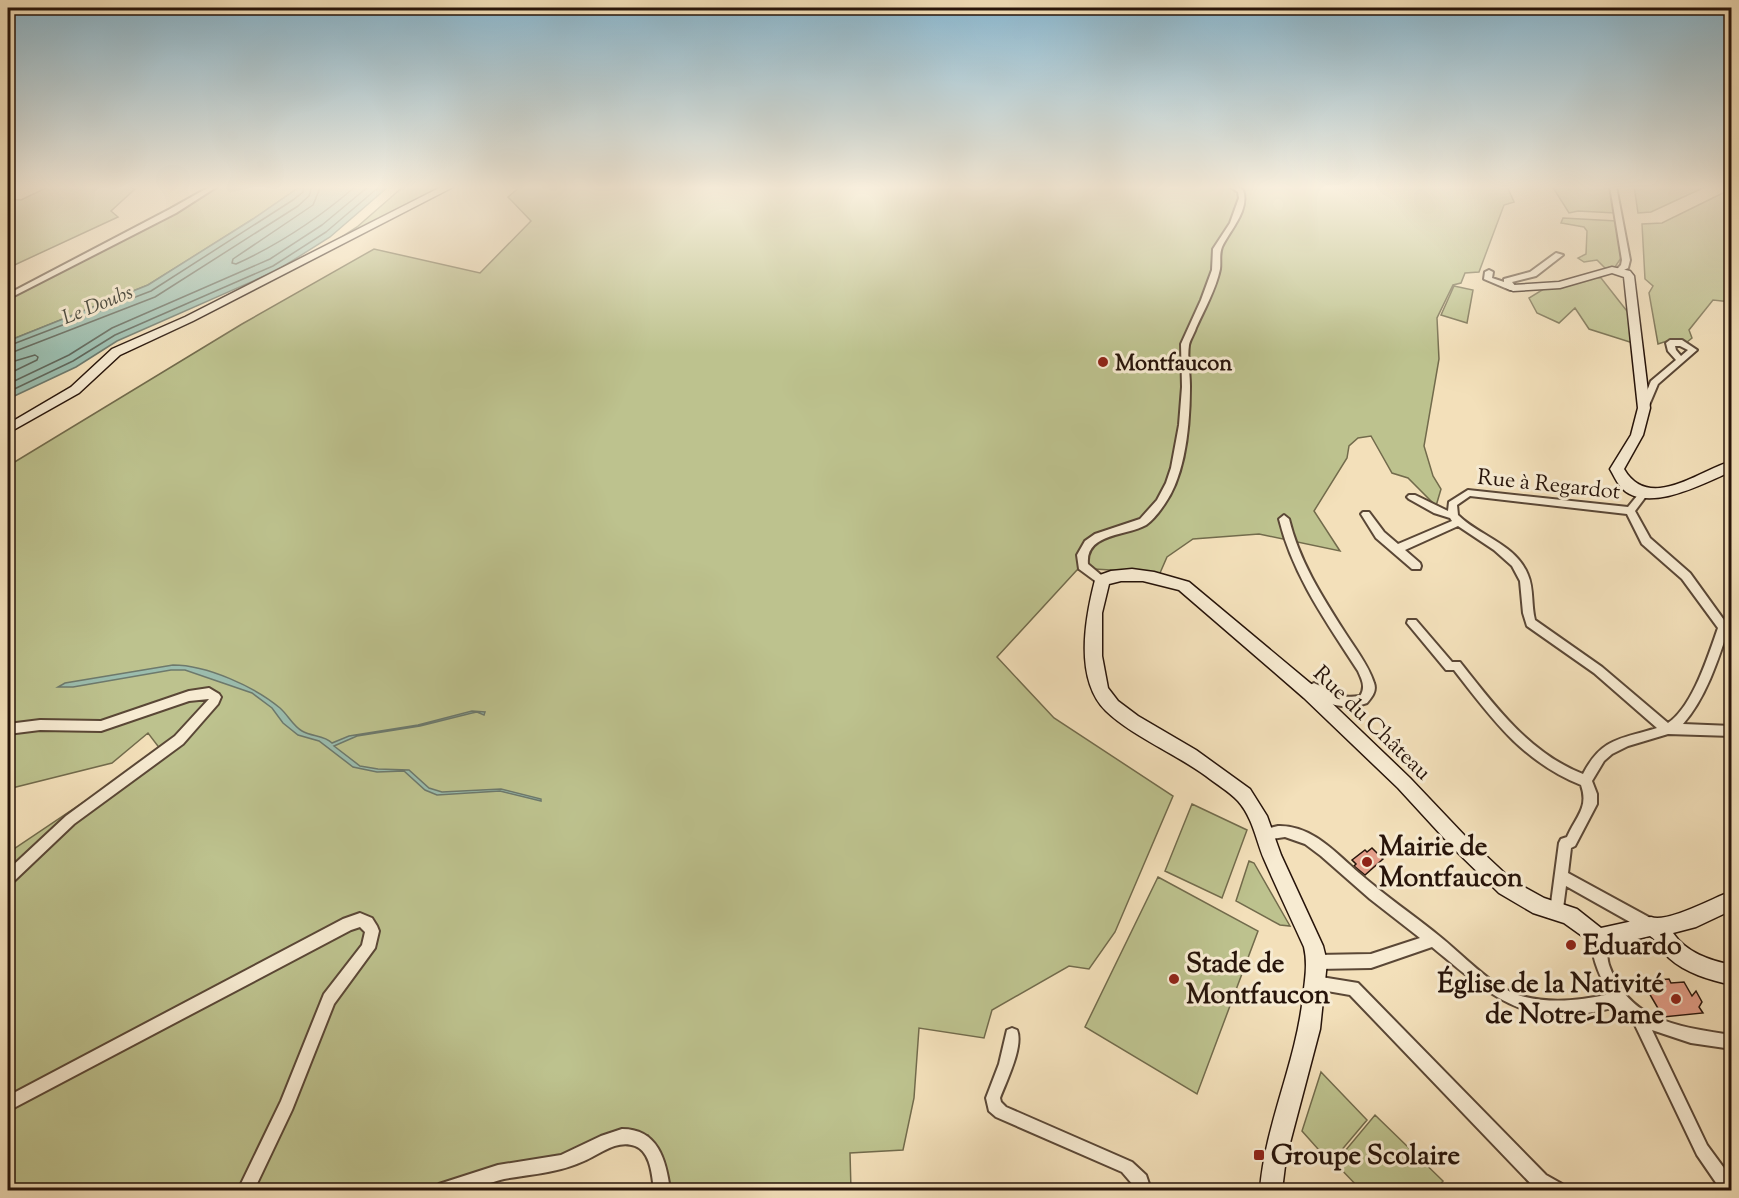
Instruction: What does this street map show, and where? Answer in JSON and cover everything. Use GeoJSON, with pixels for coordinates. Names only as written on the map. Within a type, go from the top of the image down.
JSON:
{"type":"FeatureCollection","features":[{"type":"Feature","properties":{"kind":"street"},"geometry":{"type":"LineString","coordinates":[[8,297],[113,242]]}},
{"type":"Feature","properties":{"kind":"street"},"geometry":{"type":"LineString","coordinates":[[8,429],[75,390],[116,352],[189,319],[340,242]]}},
{"type":"Feature","properties":{"kind":"street"},"geometry":{"type":"LineString","coordinates":[[1220,242],[1216,270],[1185,344],[1185,396],[1176,468],[1161,501],[1143,522],[1099,537],[1089,544],[1082,555],[1083,566],[1102,580],[1094,613],[1097,682],[1101,692],[1113,706],[1132,721],[1190,755],[1244,795],[1255,810],[1272,856],[1313,946],[1316,973],[1310,1029],[1275,1158],[1271,1191]]}},
{"type":"Feature","properties":{"kind":"street"},"geometry":{"type":"LineString","coordinates":[[1620,270],[1625,266],[1626,260],[1623,242]]}},
{"type":"Feature","properties":{"kind":"street"},"geometry":{"type":"LineString","coordinates":[[1513,288],[1506,281],[1533,274],[1559,255]]}},
{"type":"Feature","properties":{"kind":"street"},"geometry":{"type":"LineString","coordinates":[[1489,273],[1488,279],[1513,288],[1547,287],[1612,270],[1620,270],[1629,276],[1644,408]]}},
{"type":"Feature","properties":{"kind":"street"},"geometry":{"type":"LineString","coordinates":[[1681,360],[1654,383],[1637,435],[1617,469],[1625,484],[1644,493],[1654,494],[1674,489],[1731,465]]}},
{"type":"Feature","properties":{"kind":"street","name":"Rue à Regardot"},"geometry":{"type":"LineString","coordinates":[[1456,519],[1452,504],[1468,493],[1630,511]]}},
{"type":"Feature","properties":{"kind":"street"},"geometry":{"type":"LineString","coordinates":[[1586,781],[1599,758],[1615,745],[1667,729],[1680,721],[1706,675],[1728,626],[1686,576],[1646,541],[1630,511],[1644,493]]}},
{"type":"Feature","properties":{"kind":"street"},"geometry":{"type":"LineString","coordinates":[[1412,497],[1456,519],[1518,564],[1525,579],[1527,614],[1531,623],[1598,670],[1667,729],[1731,731]]}},
{"type":"Feature","properties":{"kind":"street"},"geometry":{"type":"LineString","coordinates":[[1365,514],[1380,535],[1416,566]]}},
{"type":"Feature","properties":{"kind":"street"},"geometry":{"type":"LineString","coordinates":[[1258,649],[1269,651],[1325,697],[1337,702],[1363,700],[1369,692],[1369,684],[1362,669],[1297,560],[1287,539],[1284,519]]}},
{"type":"Feature","properties":{"kind":"street"},"geometry":{"type":"LineString","coordinates":[[1397,549],[1456,519]]}},
{"type":"Feature","properties":{"kind":"street","name":"Rue du Château"},"geometry":{"type":"LineString","coordinates":[[1102,580],[1126,575],[1163,578],[1184,586],[1336,717],[1506,887],[1540,906],[1570,916],[1599,938]]}},
{"type":"Feature","properties":{"kind":"street"},"geometry":{"type":"LineString","coordinates":[[1412,623],[1450,667],[1456,665],[1513,736],[1568,776],[1586,781]]}},
{"type":"Feature","properties":{"kind":"street"},"geometry":{"type":"LineString","coordinates":[[8,729],[40,725],[101,726],[189,696],[209,693],[215,697],[179,740],[70,820],[8,878]]}},
{"type":"Feature","properties":{"kind":"street"},"geometry":{"type":"LineString","coordinates":[[1557,911],[1565,843],[1571,842],[1577,827],[1589,813],[1591,792],[1586,781]]}},
{"type":"Feature","properties":{"kind":"street"},"geometry":{"type":"LineString","coordinates":[[1265,834],[1280,831],[1304,837],[1499,991],[1518,1001],[1541,1006],[1572,1006],[1602,1004],[1618,999]]}},
{"type":"Feature","properties":{"kind":"street"},"geometry":{"type":"LineString","coordinates":[[1561,876],[1657,930],[1682,956],[1698,965],[1731,975]]}},
{"type":"Feature","properties":{"kind":"street"},"geometry":{"type":"LineString","coordinates":[[1730,1191],[1702,1149],[1639,1018],[1618,999],[1602,965],[1599,938],[1657,930],[1665,925],[1696,918],[1731,900]]}},
{"type":"Feature","properties":{"kind":"street"},"geometry":{"type":"LineString","coordinates":[[8,1104],[297,949],[348,924],[360,920],[367,923],[372,931],[368,948],[329,999],[287,1105],[246,1191]]}},
{"type":"Feature","properties":{"kind":"street"},"geometry":{"type":"LineString","coordinates":[[1316,973],[1329,964],[1371,961],[1434,940]]}},
{"type":"Feature","properties":{"kind":"street"},"geometry":{"type":"LineString","coordinates":[[1316,973],[1353,988],[1540,1181],[1556,1191]]}},
{"type":"Feature","properties":{"kind":"street"},"geometry":{"type":"LineString","coordinates":[[1639,1018],[1691,1036],[1731,1042]]}},
{"type":"Feature","properties":{"kind":"street"},"geometry":{"type":"LineString","coordinates":[[1012,1035],[1006,1064],[993,1098],[994,1106],[1001,1112],[1127,1167],[1140,1181],[1143,1191]]}},
{"type":"Feature","properties":{"kind":"street"},"geometry":{"type":"LineString","coordinates":[[446,1191],[474,1178],[559,1164],[602,1143],[621,1137],[638,1139],[650,1148],[659,1172],[662,1191]]}},
{"type":"Feature","properties":{"kind":"green space"},"geometry":{"type":"Polygon","coordinates":[[[8,242],[64,242],[8,268],[8,242]]]}},
{"type":"Feature","properties":{"kind":"green space"},"geometry":{"type":"Polygon","coordinates":[[[114,242],[217,242],[148,285],[8,341],[8,297],[114,242]]]}},
{"type":"Feature","properties":{"kind":"green space"},"geometry":{"type":"Polygon","coordinates":[[[510,242],[1490,242],[1479,272],[1465,273],[1461,283],[1453,285],[1437,318],[1439,359],[1424,446],[1433,476],[1441,489],[1436,506],[1408,478],[1392,473],[1371,436],[1358,438],[1349,446],[1347,458],[1314,511],[1340,551],[1259,534],[1193,539],[1167,557],[1160,573],[1077,570],[997,657],[1054,718],[1173,796],[1115,932],[1089,969],[1069,966],[992,1010],[984,1038],[919,1028],[914,1098],[903,1150],[850,1153],[851,1190],[671,1190],[664,1159],[648,1135],[623,1133],[560,1158],[443,1190],[8,1190],[8,853],[161,750],[148,733],[112,763],[8,789],[8,466],[242,324],[374,249],[480,273],[510,242]]]}},
{"type":"Feature","properties":{"kind":"green space"},"geometry":{"type":"Polygon","coordinates":[[[1587,242],[1621,242],[1623,255],[1615,267],[1605,268],[1597,260],[1584,262],[1578,258],[1586,254],[1587,242]]]}},
{"type":"Feature","properties":{"kind":"green space"},"geometry":{"type":"Polygon","coordinates":[[[1643,242],[1731,242],[1731,302],[1713,300],[1689,330],[1692,338],[1687,342],[1673,339],[1658,344],[1649,293],[1653,286],[1645,279],[1643,242]]]}},
{"type":"Feature","properties":{"kind":"green space"},"geometry":{"type":"Polygon","coordinates":[[[1588,276],[1601,278],[1634,320],[1636,344],[1589,329],[1575,308],[1559,323],[1537,313],[1529,298],[1547,287],[1588,276]]]}},
{"type":"Feature","properties":{"kind":"green space"},"geometry":{"type":"Polygon","coordinates":[[[1454,286],[1473,290],[1467,323],[1441,315],[1454,286]]]}},
{"type":"Feature","properties":{"kind":"green space"},"geometry":{"type":"Polygon","coordinates":[[[1192,804],[1247,830],[1222,898],[1165,871],[1192,804]]]}},
{"type":"Feature","properties":{"kind":"green space"},"geometry":{"type":"Polygon","coordinates":[[[1249,861],[1254,863],[1290,926],[1280,925],[1236,901],[1249,861]]]}},
{"type":"Feature","properties":{"kind":"green space","name":"Stade de Montfaucon"},"geometry":{"type":"Polygon","coordinates":[[[1158,877],[1258,931],[1197,1094],[1085,1027],[1158,877]]]}},
{"type":"Feature","properties":{"kind":"green space"},"geometry":{"type":"Polygon","coordinates":[[[1321,1072],[1367,1120],[1334,1159],[1318,1149],[1302,1131],[1321,1072]]]}},
{"type":"Feature","properties":{"kind":"green space"},"geometry":{"type":"Polygon","coordinates":[[[1375,1115],[1443,1181],[1436,1190],[1361,1190],[1335,1163],[1375,1115]]]}},
{"type":"Feature","properties":{"kind":"water"},"geometry":{"type":"Polygon","coordinates":[[[217,242],[322,242],[276,271],[117,341],[76,367],[8,399],[8,341],[148,285],[217,242]]]}},
{"type":"Feature","properties":{"kind":"water"},"geometry":{"type":"Polygon","coordinates":[[[173,665],[201,669],[244,685],[270,700],[302,731],[332,743],[349,736],[418,725],[472,711],[485,712],[484,715],[477,712],[420,726],[357,736],[334,746],[360,766],[409,770],[429,788],[442,792],[501,789],[541,799],[541,801],[500,791],[437,795],[425,790],[404,771],[377,772],[353,767],[319,741],[298,735],[283,723],[272,708],[252,693],[185,670],[171,670],[73,687],[58,687],[65,683],[173,665]]]}},
{"type":"Feature","properties":{"kind":"building","name":"Mairie de Montfaucon"},"geometry":{"type":"Polygon","coordinates":[[[1372,848],[1383,859],[1365,875],[1354,866],[1356,864],[1352,860],[1365,850],[1367,852],[1372,848]]]}},
{"type":"Feature","properties":{"kind":"building","name":"Église de la Nativité de Notre-Dame"},"geometry":{"type":"Polygon","coordinates":[[[1669,979],[1671,983],[1684,982],[1692,996],[1696,991],[1702,1002],[1699,1007],[1703,1013],[1663,1017],[1645,986],[1660,984],[1658,980],[1669,979]]]}},
{"type":"Feature","properties":{"kind":"place","name":"Montfaucon"},"geometry":{"type":"Point","coordinates":[1103,362]}},
{"type":"Feature","properties":{"kind":"place","name":"Mairie de Montfaucon"},"geometry":{"type":"Point","coordinates":[1367,862]}},
{"type":"Feature","properties":{"kind":"place","name":"Eduardo"},"geometry":{"type":"Point","coordinates":[1571,945]}},
{"type":"Feature","properties":{"kind":"place","name":"Stade de Montfaucon"},"geometry":{"type":"Point","coordinates":[1174,979]}},
{"type":"Feature","properties":{"kind":"place","name":"Église de la Nativité de Notre-Dame"},"geometry":{"type":"Point","coordinates":[1676,999]}},
{"type":"Feature","properties":{"kind":"place","name":"Groupe Scolaire"},"geometry":{"type":"Point","coordinates":[1259,1155]}},
{"type":"Feature","properties":{"kind":"water label","name":"Le Doubs"},"geometry":{"type":"Point","coordinates":[97,304]}}]}
